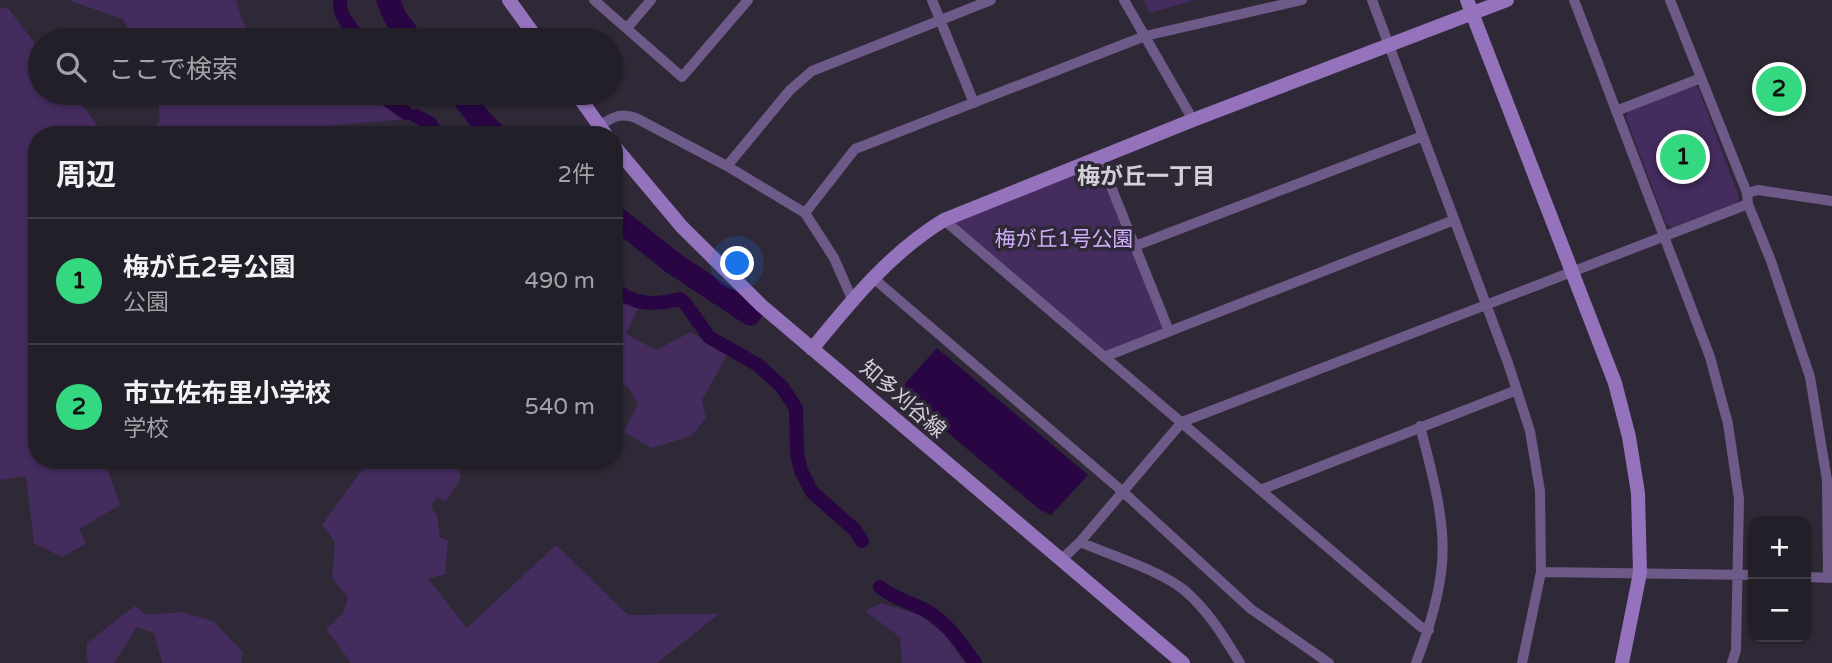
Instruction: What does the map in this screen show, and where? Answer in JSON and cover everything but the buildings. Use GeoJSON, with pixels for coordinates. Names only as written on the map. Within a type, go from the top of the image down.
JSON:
{"type":"FeatureCollection","features":[{"type":"Feature","properties":{"kind":"street"},"geometry":{"type":"LineString","coordinates":[[509,0],[529,28]]}},
{"type":"Feature","properties":{"kind":"street"},"geometry":{"type":"LineString","coordinates":[[594,0],[682,78],[748,0]]}},
{"type":"Feature","properties":{"kind":"street"},"geometry":{"type":"LineString","coordinates":[[627,29],[651,0]]}},
{"type":"Feature","properties":{"kind":"street"},"geometry":{"type":"LineString","coordinates":[[932,0],[974,103]]}},
{"type":"Feature","properties":{"kind":"street"},"geometry":{"type":"LineString","coordinates":[[727,166],[790,90],[812,71],[991,0]]}},
{"type":"Feature","properties":{"kind":"street"},"geometry":{"type":"LineString","coordinates":[[1124,0],[1193,120]]}},
{"type":"Feature","properties":{"kind":"street"},"geometry":{"type":"LineString","coordinates":[[805,213],[855,149],[1145,36],[1302,0]]}},
{"type":"Feature","properties":{"kind":"street"},"geometry":{"type":"LineString","coordinates":[[1371,0],[1530,431],[1541,503],[1541,572],[1522,663]]}},
{"type":"Feature","properties":{"kind":"street"},"geometry":{"type":"LineString","coordinates":[[812,349],[872,277],[909,243],[944,220],[1389,45],[1470,7],[1507,0]]}},
{"type":"Feature","properties":{"kind":"street"},"geometry":{"type":"LineString","coordinates":[[1574,0],[1710,357],[1728,424],[1739,499],[1735,650],[1732,663]]}},
{"type":"Feature","properties":{"kind":"street"},"geometry":{"type":"LineString","coordinates":[[1670,0],[1771,261],[1810,377],[1827,480],[1830,578],[1811,577]]}},
{"type":"Feature","properties":{"kind":"street"},"geometry":{"type":"LineString","coordinates":[[1470,7],[1615,383],[1629,438],[1638,493],[1640,573],[1622,663]]}},
{"type":"Feature","properties":{"kind":"street"},"geometry":{"type":"LineString","coordinates":[[1616,111],[1701,78]]}},
{"type":"Feature","properties":{"kind":"street"},"geometry":{"type":"LineString","coordinates":[[584,105],[599,126]]}},
{"type":"Feature","properties":{"kind":"street"},"geometry":{"type":"LineString","coordinates":[[605,126],[615,115],[627,114],[727,166],[805,213],[834,258],[852,299]]}},
{"type":"Feature","properties":{"kind":"street"},"geometry":{"type":"LineString","coordinates":[[1135,246],[1423,136]]}},
{"type":"Feature","properties":{"kind":"street","name":"知多刈谷線"},"geometry":{"type":"LineString","coordinates":[[623,157],[682,227],[744,289],[1183,663]]}},
{"type":"Feature","properties":{"kind":"street"},"geometry":{"type":"LineString","coordinates":[[1100,159],[1169,331]]}},
{"type":"Feature","properties":{"kind":"street"},"geometry":{"type":"LineString","coordinates":[[1061,560],[1080,542],[1182,422],[1665,236],[1747,199],[1758,190],[1832,201]]}},
{"type":"Feature","properties":{"kind":"street"},"geometry":{"type":"LineString","coordinates":[[944,220],[1411,618],[1429,630]]}},
{"type":"Feature","properties":{"kind":"street"},"geometry":{"type":"LineString","coordinates":[[1104,357],[1454,220]]}},
{"type":"Feature","properties":{"kind":"street"},"geometry":{"type":"LineString","coordinates":[[872,277],[1122,491],[1251,609],[1329,663]]}},
{"type":"Feature","properties":{"kind":"street"},"geometry":{"type":"LineString","coordinates":[[1260,490],[1517,390]]}},
{"type":"Feature","properties":{"kind":"street"},"geometry":{"type":"LineString","coordinates":[[1416,663],[1429,630],[1442,564],[1438,500],[1420,426]]}},
{"type":"Feature","properties":{"kind":"street"},"geometry":{"type":"LineString","coordinates":[[1080,542],[1154,573],[1182,588],[1203,607],[1240,663]]}},
{"type":"Feature","properties":{"kind":"street"},"geometry":{"type":"LineString","coordinates":[[1541,572],[1748,575]]}},
{"type":"Feature","properties":{"kind":"green space"},"geometry":{"type":"Polygon","coordinates":[[[68,0],[236,0],[246,28],[127,28],[123,19],[68,0]]]}},
{"type":"Feature","properties":{"kind":"green space"},"geometry":{"type":"Polygon","coordinates":[[[1143,0],[1196,0],[1150,13],[1143,0]]]}},
{"type":"Feature","properties":{"kind":"green space"},"geometry":{"type":"Polygon","coordinates":[[[7,7],[28,34],[28,105],[82,105],[98,126],[28,126],[28,469],[107,469],[120,505],[79,529],[86,544],[62,557],[34,543],[26,476],[0,480],[0,9],[7,7]]]}},
{"type":"Feature","properties":{"kind":"green space"},"geometry":{"type":"Polygon","coordinates":[[[1692,86],[1698,87],[1739,197],[1737,203],[1672,227],[1666,224],[1626,117],[1628,111],[1692,86]]]}},
{"type":"Feature","properties":{"kind":"green space"},"geometry":{"type":"Polygon","coordinates":[[[158,105],[386,105],[406,119],[325,126],[156,126],[160,120],[158,105]]]}},
{"type":"Feature","properties":{"kind":"green space","name":"梅が丘1号公園"},"geometry":{"type":"Polygon","coordinates":[[[1100,159],[1169,331],[1104,357],[944,220],[1100,159]]]}},
{"type":"Feature","properties":{"kind":"green space"},"geometry":{"type":"Polygon","coordinates":[[[623,298],[639,306],[626,334],[656,350],[691,332],[727,355],[702,400],[706,418],[691,436],[652,448],[624,432],[638,404],[628,386],[623,385],[623,298]]]}},
{"type":"Feature","properties":{"kind":"green space"},"geometry":{"type":"Polygon","coordinates":[[[362,469],[459,469],[461,478],[446,501],[437,497],[431,507],[437,516],[440,537],[448,541],[445,574],[428,579],[467,628],[556,545],[628,615],[719,614],[657,663],[351,663],[326,629],[344,612],[348,597],[332,578],[335,542],[322,525],[362,469]]]}},
{"type":"Feature","properties":{"kind":"green space"},"geometry":{"type":"Polygon","coordinates":[[[881,603],[920,615],[944,634],[965,663],[902,663],[900,637],[865,611],[881,603]]]}},
{"type":"Feature","properties":{"kind":"green space"},"geometry":{"type":"Polygon","coordinates":[[[135,606],[146,615],[181,612],[213,621],[243,652],[241,663],[162,663],[154,633],[137,627],[114,663],[89,663],[87,643],[135,606]]]}},
{"type":"Feature","properties":{"kind":"shaded area"},"geometry":{"type":"Polygon","coordinates":[[[937,348],[1088,475],[1051,515],[1039,509],[911,402],[904,385],[937,348]]]}},
{"type":"Feature","properties":{"kind":"waterway"},"geometry":{"type":"LineString","coordinates":[[340,0],[342,13],[351,28]]}},
{"type":"Feature","properties":{"kind":"waterway"},"geometry":{"type":"LineString","coordinates":[[388,0],[403,28]]}},
{"type":"Feature","properties":{"kind":"waterway"},"geometry":{"type":"LineString","coordinates":[[395,105],[406,113]]}},
{"type":"Feature","properties":{"kind":"waterway"},"geometry":{"type":"LineString","coordinates":[[469,105],[486,126]]}},
{"type":"Feature","properties":{"kind":"waterway"},"geometry":{"type":"LineString","coordinates":[[416,116],[432,126]]}},
{"type":"Feature","properties":{"kind":"waterway"},"geometry":{"type":"LineString","coordinates":[[623,223],[673,263],[750,314]]}},
{"type":"Feature","properties":{"kind":"waterway"},"geometry":{"type":"LineString","coordinates":[[623,295],[646,302],[680,299],[709,337],[758,365],[782,387],[796,408],[797,453],[801,471],[812,492],[855,530],[862,541]]}},
{"type":"Feature","properties":{"kind":"waterway"},"geometry":{"type":"LineString","coordinates":[[880,587],[940,620],[975,663]]}},
{"type":"Feature","properties":{"kind":"place","name":"市立佐布里小学校"},"geometry":{"type":"Point","coordinates":[1779,89]}},
{"type":"Feature","properties":{"kind":"place","name":"梅が丘2号公園"},"geometry":{"type":"Point","coordinates":[1683,157]}},
{"type":"Feature","properties":{"kind":"district","name":"梅が丘一丁目"},"geometry":{"type":"Point","coordinates":[1146,176]}}]}
